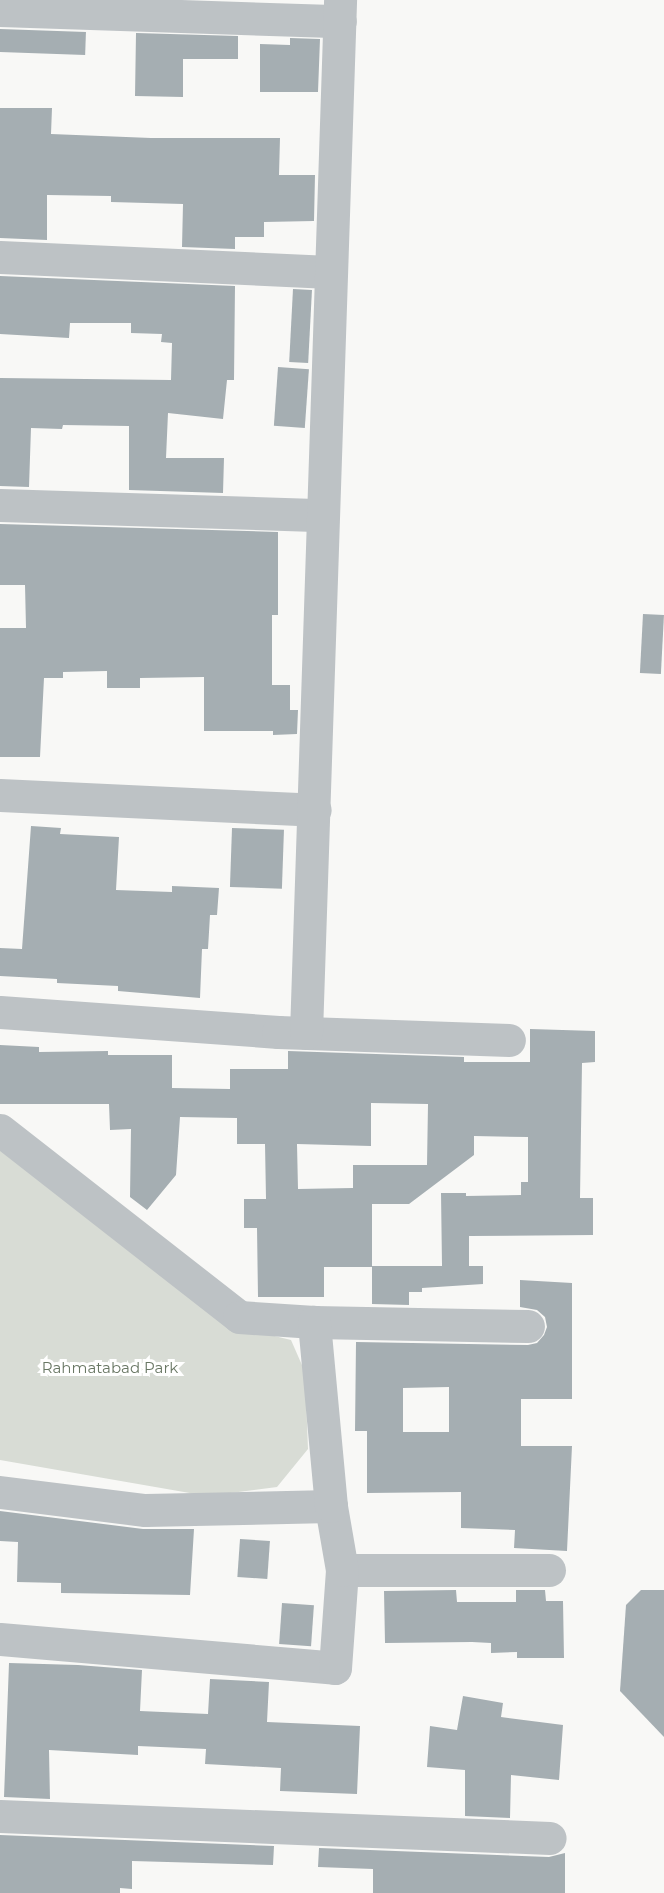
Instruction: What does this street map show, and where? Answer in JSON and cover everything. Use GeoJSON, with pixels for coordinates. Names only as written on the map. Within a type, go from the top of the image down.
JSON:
{"type":"FeatureCollection","features":[{"type":"Feature","properties":{"kind":"street"},"geometry":{"type":"LineString","coordinates":[[0,10],[340,10],[306,1033]]}},
{"type":"Feature","properties":{"kind":"street"},"geometry":{"type":"LineString","coordinates":[[0,257],[330,272]]}},
{"type":"Feature","properties":{"kind":"street"},"geometry":{"type":"LineString","coordinates":[[0,505],[323,515]]}},
{"type":"Feature","properties":{"kind":"street"},"geometry":{"type":"LineString","coordinates":[[0,795],[315,810]]}},
{"type":"Feature","properties":{"kind":"street"},"geometry":{"type":"LineString","coordinates":[[0,1012],[306,1033],[509,1041]]}},
{"type":"Feature","properties":{"kind":"street"},"geometry":{"type":"LineString","coordinates":[[0,1130],[239,1317],[314,1322],[528,1326]]}},
{"type":"Feature","properties":{"kind":"street"},"geometry":{"type":"LineString","coordinates":[[0,1639],[335,1668],[342,1570],[331,1506],[314,1322]]}},
{"type":"Feature","properties":{"kind":"street"},"geometry":{"type":"LineString","coordinates":[[0,1492],[145,1510],[331,1506]]}},
{"type":"Feature","properties":{"kind":"street"},"geometry":{"type":"LineString","coordinates":[[342,1570],[549,1570]]}},
{"type":"Feature","properties":{"kind":"street"},"geometry":{"type":"LineString","coordinates":[[0,1816],[550,1838]]}},
{"type":"Feature","properties":{"kind":"green space","name":"Rahmatabad Park"},"geometry":{"type":"Polygon","coordinates":[[[0,1149],[234,1326],[291,1340],[305,1372],[308,1449],[277,1487],[207,1496],[0,1460],[0,1149]]]}},
{"type":"Feature","properties":{"kind":"building"},"geometry":{"type":"Polygon","coordinates":[[[0,29],[86,32],[85,55],[0,52],[0,29]]]}},
{"type":"Feature","properties":{"kind":"building"},"geometry":{"type":"Polygon","coordinates":[[[136,33],[238,36],[238,59],[183,59],[183,97],[135,96],[136,33]]]}},
{"type":"Feature","properties":{"kind":"building"},"geometry":{"type":"Polygon","coordinates":[[[290,38],[320,39],[318,92],[260,92],[260,44],[290,45],[290,38]]]}},
{"type":"Feature","properties":{"kind":"building"},"geometry":{"type":"Polygon","coordinates":[[[0,108],[52,108],[51,134],[151,138],[280,138],[279,175],[315,175],[314,221],[264,222],[264,237],[235,237],[235,249],[182,247],[183,204],[111,202],[111,196],[47,195],[47,240],[0,238],[0,108]]]}},
{"type":"Feature","properties":{"kind":"building"},"geometry":{"type":"Polygon","coordinates":[[[0,276],[235,286],[234,380],[227,380],[223,419],[168,413],[166,458],[224,458],[223,493],[129,490],[129,426],[63,425],[62,429],[31,428],[29,487],[0,486],[0,378],[171,380],[172,343],[161,342],[162,334],[131,333],[131,323],[70,323],[69,338],[0,334],[0,276]]]}},
{"type":"Feature","properties":{"kind":"building"},"geometry":{"type":"Polygon","coordinates":[[[293,289],[312,290],[308,363],[289,362],[293,289]]]}},
{"type":"Feature","properties":{"kind":"building"},"geometry":{"type":"Polygon","coordinates":[[[278,367],[309,369],[305,428],[274,426],[278,367]]]}},
{"type":"Feature","properties":{"kind":"building"},"geometry":{"type":"Polygon","coordinates":[[[0,524],[278,532],[278,615],[272,615],[272,685],[290,685],[290,710],[298,710],[297,734],[273,735],[273,731],[204,731],[204,677],[140,678],[140,688],[107,688],[107,671],[63,672],[63,678],[44,678],[40,757],[0,757],[0,628],[26,628],[25,585],[0,585],[0,524]]]}},
{"type":"Feature","properties":{"kind":"building"},"geometry":{"type":"Polygon","coordinates":[[[643,614],[664,615],[661,674],[640,673],[643,614]]]}},
{"type":"Feature","properties":{"kind":"building"},"geometry":{"type":"Polygon","coordinates":[[[31,826],[61,828],[60,834],[119,837],[116,890],[172,892],[172,886],[219,888],[217,915],[210,915],[208,949],[202,949],[200,998],[118,991],[118,986],[57,983],[57,979],[0,976],[0,948],[22,949],[31,826]]]}},
{"type":"Feature","properties":{"kind":"building"},"geometry":{"type":"Polygon","coordinates":[[[232,828],[284,830],[282,889],[230,887],[232,828]]]}},
{"type":"Feature","properties":{"kind":"building"},"geometry":{"type":"Polygon","coordinates":[[[530,1029],[595,1031],[595,1062],[582,1063],[580,1198],[593,1198],[593,1235],[469,1236],[469,1266],[483,1266],[483,1284],[422,1288],[422,1292],[409,1292],[409,1305],[372,1304],[372,1267],[324,1267],[324,1297],[258,1297],[257,1228],[244,1228],[244,1199],[266,1199],[265,1144],[237,1144],[237,1118],[180,1117],[176,1175],[147,1210],[130,1197],[131,1129],[110,1130],[109,1104],[0,1104],[0,1045],[39,1047],[39,1052],[108,1051],[108,1055],[172,1055],[172,1088],[230,1089],[230,1069],[288,1069],[288,1051],[464,1057],[464,1062],[530,1062],[530,1029]],[[371,1103],[371,1146],[297,1144],[298,1189],[353,1188],[353,1165],[427,1165],[428,1104],[371,1103]],[[474,1136],[474,1155],[409,1204],[372,1204],[372,1266],[442,1266],[441,1193],[466,1193],[466,1196],[521,1195],[521,1182],[528,1182],[528,1137],[474,1136]]]}},
{"type":"Feature","properties":{"kind":"building"},"geometry":{"type":"Polygon","coordinates":[[[520,1280],[572,1283],[572,1399],[521,1399],[521,1446],[572,1446],[567,1551],[514,1548],[515,1530],[461,1528],[461,1492],[367,1493],[367,1431],[355,1431],[356,1342],[528,1345],[537,1343],[547,1327],[545,1317],[537,1310],[520,1307],[520,1280]],[[449,1387],[403,1388],[403,1432],[449,1432],[449,1387]]]}},
{"type":"Feature","properties":{"kind":"building"},"geometry":{"type":"Polygon","coordinates":[[[0,1511],[143,1529],[194,1529],[190,1595],[61,1593],[61,1583],[17,1582],[18,1542],[0,1541],[0,1511]]]}},
{"type":"Feature","properties":{"kind":"building"},"geometry":{"type":"Polygon","coordinates":[[[240,1539],[270,1541],[267,1579],[237,1577],[240,1539]]]}},
{"type":"Feature","properties":{"kind":"building"},"geometry":{"type":"Polygon","coordinates":[[[456,1590],[457,1602],[516,1602],[516,1590],[545,1590],[546,1601],[563,1601],[564,1658],[517,1658],[517,1652],[491,1653],[491,1643],[385,1643],[384,1591],[456,1590]]]}},
{"type":"Feature","properties":{"kind":"building"},"geometry":{"type":"Polygon","coordinates":[[[641,1590],[664,1590],[664,1737],[620,1691],[626,1605],[641,1590]]]}},
{"type":"Feature","properties":{"kind":"building"},"geometry":{"type":"Polygon","coordinates":[[[282,1603],[314,1605],[311,1646],[279,1644],[282,1603]]]}},
{"type":"Feature","properties":{"kind":"building"},"geometry":{"type":"Polygon","coordinates":[[[9,1663],[142,1670],[140,1711],[208,1714],[210,1679],[269,1682],[267,1722],[360,1726],[357,1794],[280,1791],[281,1768],[205,1764],[206,1749],[138,1746],[138,1755],[49,1750],[50,1799],[4,1797],[9,1663]]]}},
{"type":"Feature","properties":{"kind":"building"},"geometry":{"type":"Polygon","coordinates":[[[463,1696],[503,1703],[501,1717],[563,1725],[559,1780],[511,1775],[510,1818],[465,1816],[465,1770],[427,1767],[430,1726],[457,1730],[463,1696]]]}},
{"type":"Feature","properties":{"kind":"building"},"geometry":{"type":"Polygon","coordinates":[[[0,1835],[274,1846],[273,1865],[132,1861],[132,1889],[120,1888],[120,1893],[0,1893],[0,1835]]]}},
{"type":"Feature","properties":{"kind":"building"},"geometry":{"type":"Polygon","coordinates":[[[319,1848],[549,1857],[565,1853],[565,1893],[373,1893],[373,1869],[318,1867],[319,1848]]]}}]}
